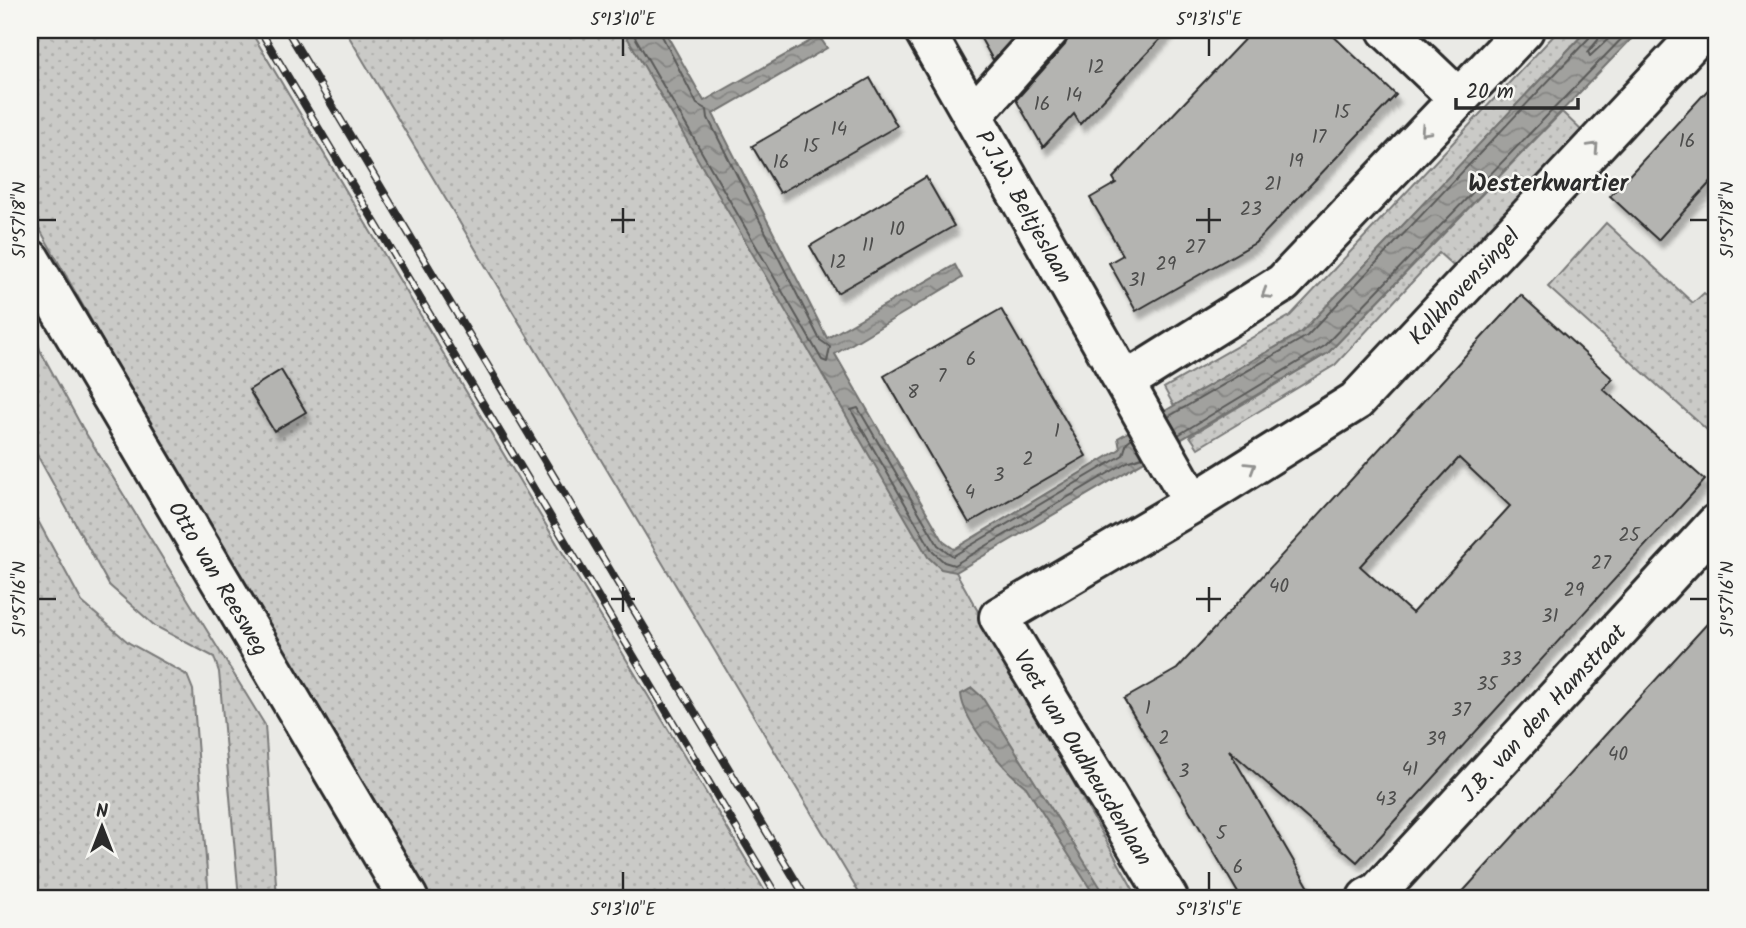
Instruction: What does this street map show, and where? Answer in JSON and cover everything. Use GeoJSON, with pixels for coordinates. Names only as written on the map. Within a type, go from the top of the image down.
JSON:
{"type":"FeatureCollection","features":[{"type":"Feature","properties":{"kind":"street","name":"P.J.W. Beltjeslaan"},"geometry":{"type":"LineString","coordinates":[[924,30],[1131,392]]}},
{"type":"Feature","properties":{"kind":"street"},"geometry":{"type":"LineString","coordinates":[[973,115],[1049,30]]}},
{"type":"Feature","properties":{"kind":"street"},"geometry":{"type":"LineString","coordinates":[[1387,30],[1457,97]]}},
{"type":"Feature","properties":{"kind":"street"},"geometry":{"type":"LineString","coordinates":[[1185,491],[1131,392],[1283,283],[1457,97],[1524,30]]}},
{"type":"Feature","properties":{"kind":"street","name":"Kalkhovensingel"},"geometry":{"type":"LineString","coordinates":[[999,617],[1185,491],[1356,401],[1703,30]]}},
{"type":"Feature","properties":{"kind":"street","name":"Otto van Reesweg"},"geometry":{"type":"LineString","coordinates":[[30,261],[408,898]]}},
{"type":"Feature","properties":{"kind":"street","name":"J.B. van den Hamstraat"},"geometry":{"type":"LineString","coordinates":[[1367,898],[1378,892],[1716,524]]}},
{"type":"Feature","properties":{"kind":"street","name":"Voet van Oudheusdenlaan"},"geometry":{"type":"LineString","coordinates":[[999,617],[1168,898]]}},
{"type":"Feature","properties":{"kind":"shaded area"},"geometry":{"type":"Polygon","coordinates":[[[30,30],[250,30],[769,898],[431,898],[191,497],[30,212],[30,30]]]}},
{"type":"Feature","properties":{"kind":"shaded area"},"geometry":{"type":"Polygon","coordinates":[[[345,30],[630,30],[934,547],[956,572],[1138,898],[862,898],[345,30]]]}},
{"type":"Feature","properties":{"kind":"shaded area"},"geometry":{"type":"Polygon","coordinates":[[[1559,30],[1587,30],[1302,332],[1174,406],[1164,388],[1290,316],[1559,30]]]}},
{"type":"Feature","properties":{"kind":"shaded area"},"geometry":{"type":"Polygon","coordinates":[[[1562,112],[1583,132],[1459,271],[1439,253],[1335,365],[1198,448],[1190,436],[1328,353],[1562,112]]]}},
{"type":"Feature","properties":{"kind":"shaded area"},"geometry":{"type":"Polygon","coordinates":[[[1606,223],[1693,303],[1704,293],[1716,304],[1716,438],[1548,287],[1606,223]]]}},
{"type":"Feature","properties":{"kind":"shaded area"},"geometry":{"type":"Polygon","coordinates":[[[30,315],[40,350],[82,427],[265,725],[277,898],[239,898],[219,672],[214,657],[155,626],[109,585],[30,442],[30,315]]]}},
{"type":"Feature","properties":{"kind":"shaded area"},"geometry":{"type":"Polygon","coordinates":[[[30,506],[82,602],[129,643],[187,675],[193,690],[209,898],[34,898],[30,843],[30,506]]]}},
{"type":"Feature","properties":{"kind":"water"},"geometry":{"type":"Polygon","coordinates":[[[623,30],[664,30],[704,101],[819,36],[827,48],[713,114],[827,338],[955,265],[962,278],[835,354],[944,542],[954,549],[1120,449],[1118,438],[1302,332],[1587,30],[1640,30],[1328,353],[956,572],[941,569],[928,557],[623,30]]]}},
{"type":"Feature","properties":{"kind":"water"},"geometry":{"type":"Polygon","coordinates":[[[972,688],[982,697],[1107,898],[1096,898],[1026,787],[996,757],[977,731],[963,705],[961,694],[972,688]]]}},
{"type":"Feature","properties":{"kind":"building"},"geometry":{"type":"Polygon","coordinates":[[[976,30],[1020,30],[993,60],[976,30]]]}},
{"type":"Feature","properties":{"kind":"building"},"geometry":{"type":"Polygon","coordinates":[[[1070,30],[1169,30],[1080,124],[1074,114],[1043,147],[1016,100],[1065,45],[1070,30]]]}},
{"type":"Feature","properties":{"kind":"building"},"geometry":{"type":"Polygon","coordinates":[[[1253,30],[1327,30],[1396,95],[1255,243],[1136,311],[1109,263],[1123,255],[1090,198],[1116,183],[1113,178],[1253,30]]]}},
{"type":"Feature","properties":{"kind":"building"},"geometry":{"type":"Polygon","coordinates":[[[870,78],[897,126],[780,193],[752,146],[870,78]]]}},
{"type":"Feature","properties":{"kind":"building"},"geometry":{"type":"Polygon","coordinates":[[[1716,81],[1716,176],[1658,240],[1610,196],[1716,81]]]}},
{"type":"Feature","properties":{"kind":"building"},"geometry":{"type":"Polygon","coordinates":[[[926,177],[954,226],[837,293],[810,246],[926,177]]]}},
{"type":"Feature","properties":{"kind":"building"},"geometry":{"type":"Polygon","coordinates":[[[1521,295],[1613,379],[1603,389],[1705,480],[1357,862],[1229,750],[1315,898],[1241,898],[1124,699],[1177,669],[1521,295]],[[1459,458],[1360,566],[1412,613],[1510,506],[1459,458]]]}},
{"type":"Feature","properties":{"kind":"building"},"geometry":{"type":"Polygon","coordinates":[[[1001,309],[1086,456],[969,523],[884,376],[1001,309]]]}},
{"type":"Feature","properties":{"kind":"building"},"geometry":{"type":"Polygon","coordinates":[[[281,370],[306,412],[274,431],[249,390],[281,370]]]}},
{"type":"Feature","properties":{"kind":"building"},"geometry":{"type":"Polygon","coordinates":[[[1716,614],[1716,898],[1457,898],[1618,721],[1716,614]]]}},
{"type":"Feature","properties":{"kind":"railway"},"geometry":{"type":"LineString","coordinates":[[260,30],[778,898]]}},
{"type":"Feature","properties":{"kind":"railway"},"geometry":{"type":"LineString","coordinates":[[287,30],[806,898]]}},
{"type":"Feature","properties":{"kind":"district","name":"Westerkwartier"},"geometry":{"type":"Point","coordinates":[1548,183]}}]}
